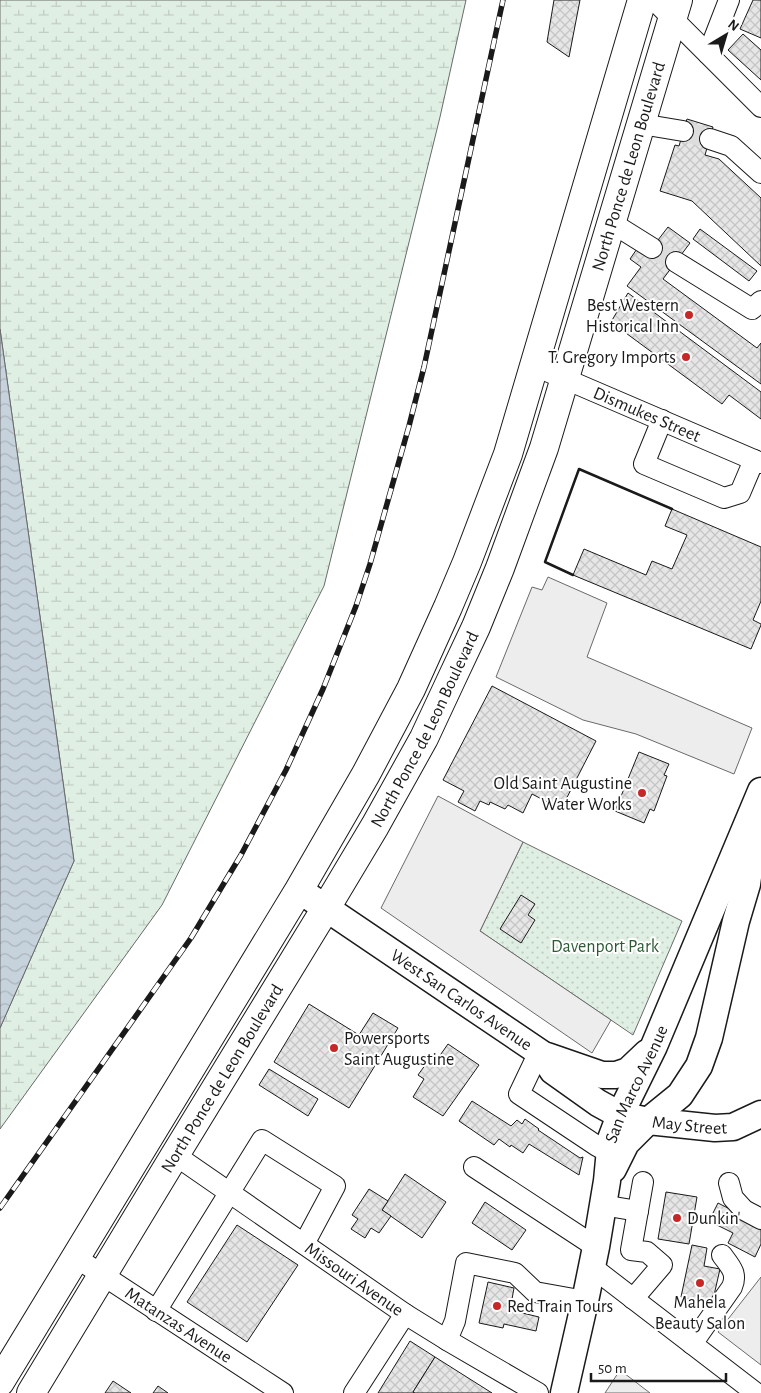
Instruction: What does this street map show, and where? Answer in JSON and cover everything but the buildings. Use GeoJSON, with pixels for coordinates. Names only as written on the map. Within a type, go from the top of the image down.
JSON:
{"type":"FeatureCollection","features":[{"type":"Feature","properties":{"kind":"highway","name":"North Ponce de Leon Boulevard"},"geometry":{"type":"LineString","coordinates":[[0,1382],[299,890],[366,774],[411,689],[477,538],[508,454],[642,0]]}},
{"type":"Feature","properties":{"kind":"highway","name":"North Ponce de Leon Boulevard"},"geometry":{"type":"LineString","coordinates":[[31,1393],[375,826],[424,738],[476,627],[521,512],[566,379],[641,124],[668,6]]}},
{"type":"Feature","properties":{"kind":"main road","name":"San Marco Avenue"},"geometry":{"type":"LineString","coordinates":[[564,1393],[594,1257],[605,1193],[611,1139],[620,1115],[654,1046],[712,908],[755,833],[761,791]]}},
{"type":"Feature","properties":{"kind":"main road"},"geometry":{"type":"LineString","coordinates":[[605,1193],[626,1143],[663,1118],[699,1066],[705,1052],[736,921],[754,882],[755,833]]}},
{"type":"Feature","properties":{"kind":"main road"},"geometry":{"type":"LineString","coordinates":[[712,908],[728,893],[754,882]]}},
{"type":"Feature","properties":{"kind":"main road","name":"West San Carlos Avenue"},"geometry":{"type":"LineString","coordinates":[[299,890],[540,1053],[554,1071],[598,1103],[620,1115]]}},
{"type":"Feature","properties":{"kind":"main road"},"geometry":{"type":"LineString","coordinates":[[654,1046],[655,1088],[663,1118]]}},
{"type":"Feature","properties":{"kind":"main road"},"geometry":{"type":"LineString","coordinates":[[540,1053],[602,1075],[616,1075],[628,1071],[654,1046]]}},
{"type":"Feature","properties":{"kind":"main road","name":"May Street"},"geometry":{"type":"LineString","coordinates":[[620,1115],[663,1118],[702,1128],[715,1128],[733,1127],[759,1113]]}},
{"type":"Feature","properties":{"kind":"street"},"geometry":{"type":"LineString","coordinates":[[708,54],[728,0]]}},
{"type":"Feature","properties":{"kind":"street"},"geometry":{"type":"LineString","coordinates":[[668,6],[708,54],[761,107]]}},
{"type":"Feature","properties":{"kind":"street"},"geometry":{"type":"LineString","coordinates":[[641,124],[683,131]]}},
{"type":"Feature","properties":{"kind":"street"},"geometry":{"type":"LineString","coordinates":[[710,138],[731,146],[761,173]]}},
{"type":"Feature","properties":{"kind":"street"},"geometry":{"type":"LineString","coordinates":[[612,223],[652,248]]}},
{"type":"Feature","properties":{"kind":"street"},"geometry":{"type":"LineString","coordinates":[[676,262],[752,310],[761,301]]}},
{"type":"Feature","properties":{"kind":"street","name":"Dismukes Street"},"geometry":{"type":"LineString","coordinates":[[535,366],[758,461]]}},
{"type":"Feature","properties":{"kind":"street"},"geometry":{"type":"LineString","coordinates":[[662,420],[644,464],[653,468],[724,498],[740,493],[758,461]]}},
{"type":"Feature","properties":{"kind":"street"},"geometry":{"type":"LineString","coordinates":[[540,1053],[519,1094],[610,1153]]}},
{"type":"Feature","properties":{"kind":"street"},"geometry":{"type":"LineString","coordinates":[[156,1311],[262,1140],[335,1186],[304,1244]]}},
{"type":"Feature","properties":{"kind":"street","name":"Missouri Avenue"},"geometry":{"type":"LineString","coordinates":[[175,1155],[405,1314],[538,1393]]}},
{"type":"Feature","properties":{"kind":"street"},"geometry":{"type":"LineString","coordinates":[[474,1167],[594,1257],[633,1298],[756,1393]]}},
{"type":"Feature","properties":{"kind":"street"},"geometry":{"type":"LineString","coordinates":[[633,1298],[662,1265],[647,1252],[631,1250],[644,1182]]}},
{"type":"Feature","properties":{"kind":"street"},"geometry":{"type":"LineString","coordinates":[[729,1183],[733,1198],[744,1210],[761,1220]]}},
{"type":"Feature","properties":{"kind":"street"},"geometry":{"type":"LineString","coordinates":[[605,1193],[638,1211]]}},
{"type":"Feature","properties":{"kind":"street"},"geometry":{"type":"LineString","coordinates":[[692,1344],[732,1287],[734,1275],[722,1255]]}},
{"type":"Feature","properties":{"kind":"street","name":"Matanzas Avenue"},"geometry":{"type":"LineString","coordinates":[[75,1257],[283,1393]]}},
{"type":"Feature","properties":{"kind":"street"},"geometry":{"type":"LineString","coordinates":[[447,1340],[455,1322],[466,1263],[515,1273],[535,1292],[585,1300]]}},
{"type":"Feature","properties":{"kind":"street"},"geometry":{"type":"LineString","coordinates":[[354,1393],[405,1314]]}},
{"type":"Feature","properties":{"kind":"green space"},"geometry":{"type":"Polygon","coordinates":[[[0,0],[466,0],[440,117],[324,586],[162,905],[0,1129],[0,1028],[74,861],[0,329],[0,0]]]}},
{"type":"Feature","properties":{"kind":"green space","name":"Davenport Park"},"geometry":{"type":"Polygon","coordinates":[[[523,842],[682,921],[633,1035],[480,931],[523,842]]]}},
{"type":"Feature","properties":{"kind":"shaded area"},"geometry":{"type":"Polygon","coordinates":[[[548,577],[607,603],[587,657],[752,728],[734,774],[636,734],[583,720],[496,677],[532,587],[542,590],[548,577]]]}},
{"type":"Feature","properties":{"kind":"shaded area"},"geometry":{"type":"Polygon","coordinates":[[[438,796],[523,842],[480,931],[611,1020],[592,1053],[381,908],[438,796]]]}},
{"type":"Feature","properties":{"kind":"shaded area"},"geometry":{"type":"Polygon","coordinates":[[[761,1277],[761,1365],[718,1332],[761,1277]]]}},
{"type":"Feature","properties":{"kind":"shaded area"},"geometry":{"type":"Polygon","coordinates":[[[620,1370],[650,1393],[605,1393],[620,1370]]]}},
{"type":"Feature","properties":{"kind":"water"},"geometry":{"type":"Polygon","coordinates":[[[0,329],[74,861],[0,1028],[0,329]]]}},
{"type":"Feature","properties":{"kind":"tunnel"},"geometry":{"type":"LineString","coordinates":[[683,131],[710,139]]}},
{"type":"Feature","properties":{"kind":"tunnel"},"geometry":{"type":"LineString","coordinates":[[652,248],[676,262]]}},
{"type":"Feature","properties":{"kind":"railway"},"geometry":{"type":"LineString","coordinates":[[0,1208],[191,938],[241,855],[286,770],[323,689],[356,606],[370,564],[409,426],[424,367],[503,0]]}},
{"type":"Feature","properties":{"kind":"wall"},"geometry":{"type":"LineString","coordinates":[[573,575],[545,562],[579,469],[672,509]]}},
{"type":"Feature","properties":{"kind":"place","name":"Best Western Historical Inn"},"geometry":{"type":"Point","coordinates":[689,315]}},
{"type":"Feature","properties":{"kind":"place","name":"T. Gregory Imports"},"geometry":{"type":"Point","coordinates":[686,357]}},
{"type":"Feature","properties":{"kind":"place","name":"Old Saint Augustine Water Works"},"geometry":{"type":"Point","coordinates":[642,793]}},
{"type":"Feature","properties":{"kind":"place","name":"Powersports Saint Augustine"},"geometry":{"type":"Point","coordinates":[334,1048]}},
{"type":"Feature","properties":{"kind":"place","name":"Dunkin'"},"geometry":{"type":"Point","coordinates":[677,1218]}},
{"type":"Feature","properties":{"kind":"place","name":"Mahela Beauty Salon"},"geometry":{"type":"Point","coordinates":[700,1283]}},
{"type":"Feature","properties":{"kind":"place","name":"Red Train Tours"},"geometry":{"type":"Point","coordinates":[497,1306]}}]}
